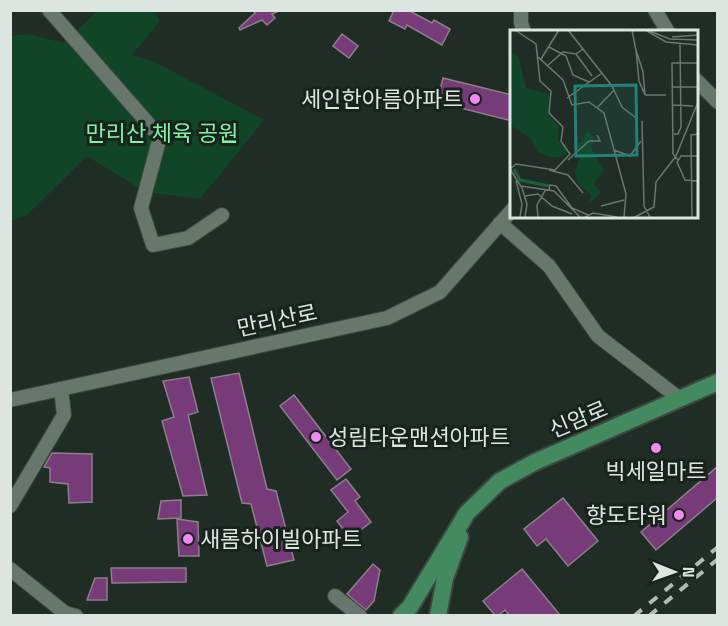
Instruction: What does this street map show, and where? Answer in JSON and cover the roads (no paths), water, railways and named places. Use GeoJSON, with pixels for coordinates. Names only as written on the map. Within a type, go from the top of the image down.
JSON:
{"type":"FeatureCollection","features":[{"type":"Feature","properties":{"kind":"main road","name":"신암로"},"geometry":{"type":"LineString","coordinates":[[468,513],[500,481],[527,466],[717,382]]}},
{"type":"Feature","properties":{"kind":"main road"},"geometry":{"type":"LineString","coordinates":[[401,615],[410,607],[468,513]]}},
{"type":"Feature","properties":{"kind":"main road"},"geometry":{"type":"LineString","coordinates":[[438,615],[446,578],[468,513]]}},
{"type":"Feature","properties":{"kind":"street"},"geometry":{"type":"LineString","coordinates":[[49,10],[160,137],[141,208],[153,245],[188,238],[222,215]]}},
{"type":"Feature","properties":{"kind":"street"},"geometry":{"type":"LineString","coordinates":[[521,10],[523,30]]}},
{"type":"Feature","properties":{"kind":"street"},"geometry":{"type":"LineString","coordinates":[[655,10],[667,30]]}},
{"type":"Feature","properties":{"kind":"street"},"geometry":{"type":"LineString","coordinates":[[698,82],[717,102]]}},
{"type":"Feature","properties":{"kind":"street","name":"만리산로"},"geometry":{"type":"LineString","coordinates":[[10,400],[387,318],[440,292],[510,212]]}},
{"type":"Feature","properties":{"kind":"street"},"geometry":{"type":"LineString","coordinates":[[500,223],[549,266],[598,336],[680,399]]}},
{"type":"Feature","properties":{"kind":"street"},"geometry":{"type":"LineString","coordinates":[[10,507],[64,416],[61,389]]}},
{"type":"Feature","properties":{"kind":"street"},"geometry":{"type":"LineString","coordinates":[[10,568],[65,614],[76,615]]}},
{"type":"Feature","properties":{"kind":"street"},"geometry":{"type":"LineString","coordinates":[[335,596],[360,615]]}},
{"type":"Feature","properties":{"kind":"railway"},"geometry":{"type":"LineString","coordinates":[[634,616],[718,547]]}},
{"type":"Feature","properties":{"kind":"railway"},"geometry":{"type":"LineString","coordinates":[[649,616],[718,559]]}},
{"type":"Feature","properties":{"kind":"place","name":"세인한아름아파트"},"geometry":{"type":"Point","coordinates":[475,99]}},
{"type":"Feature","properties":{"kind":"place","name":"성림타운맨션아파트"},"geometry":{"type":"Point","coordinates":[316,437]}},
{"type":"Feature","properties":{"kind":"place","name":"빅세일마트"},"geometry":{"type":"Point","coordinates":[656,448]}},
{"type":"Feature","properties":{"kind":"place","name":"향도타워"},"geometry":{"type":"Point","coordinates":[679,515]}},
{"type":"Feature","properties":{"kind":"place","name":"새롬하이빌아파트"},"geometry":{"type":"Point","coordinates":[188,539]}},
{"type":"Feature","properties":{"kind":"park label","name":"만리산 체육 공원"},"geometry":{"type":"Point","coordinates":[162,133]}}]}
